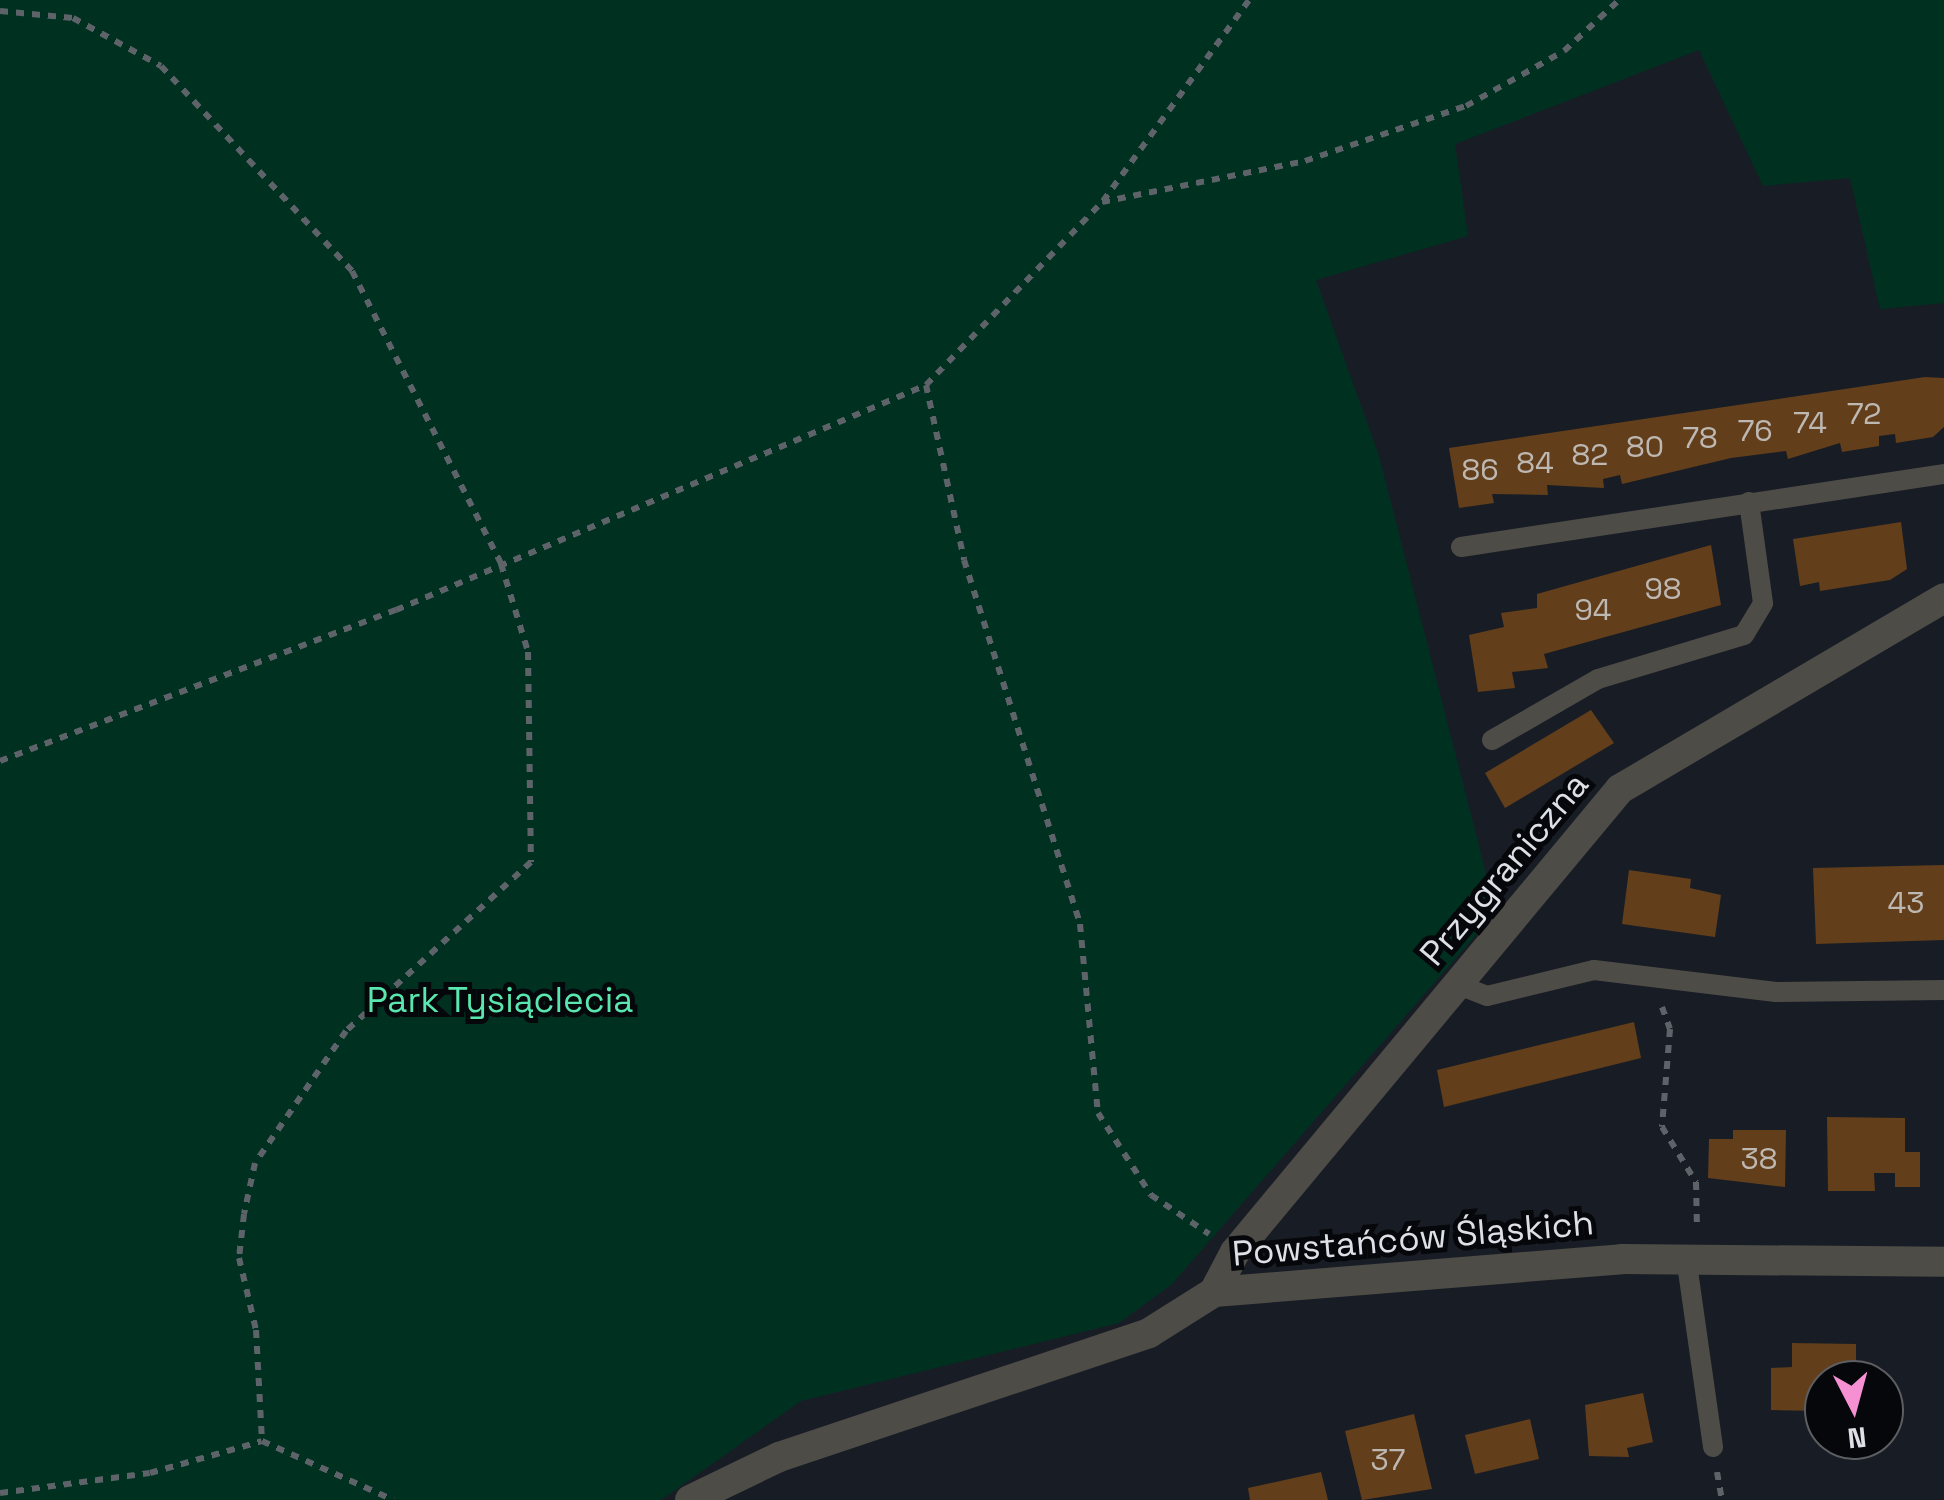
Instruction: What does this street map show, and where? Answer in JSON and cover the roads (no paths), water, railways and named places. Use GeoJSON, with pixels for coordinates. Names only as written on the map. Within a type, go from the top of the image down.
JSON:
{"type":"FeatureCollection","features":[{"type":"Feature","properties":{"kind":"street","name":"Przygraniczna"},"geometry":{"type":"LineString","coordinates":[[1214,1292],[1235,1252],[1620,789],[1944,598]]}},
{"type":"Feature","properties":{"kind":"street","name":"Powstańców Śląskich"},"geometry":{"type":"LineString","coordinates":[[690,1500],[779,1457],[1148,1333],[1214,1292],[1686,1257],[1944,1262]]}},
{"type":"Feature","properties":{"kind":"lane"},"geometry":{"type":"LineString","coordinates":[[1460,547],[1944,474]]}},
{"type":"Feature","properties":{"kind":"lane"},"geometry":{"type":"LineString","coordinates":[[1492,740],[1598,679],[1744,635],[1763,603],[1749,502]]}},
{"type":"Feature","properties":{"kind":"lane"},"geometry":{"type":"LineString","coordinates":[[1456,984],[1487,996],[1594,970],[1776,992],[1944,990]]}},
{"type":"Feature","properties":{"kind":"lane"},"geometry":{"type":"LineString","coordinates":[[1686,1257],[1713,1446]]}},
{"type":"Feature","properties":{"kind":"park label","name":"Park Tysiąclecia"},"geometry":{"type":"Point","coordinates":[500,1000]}}]}
